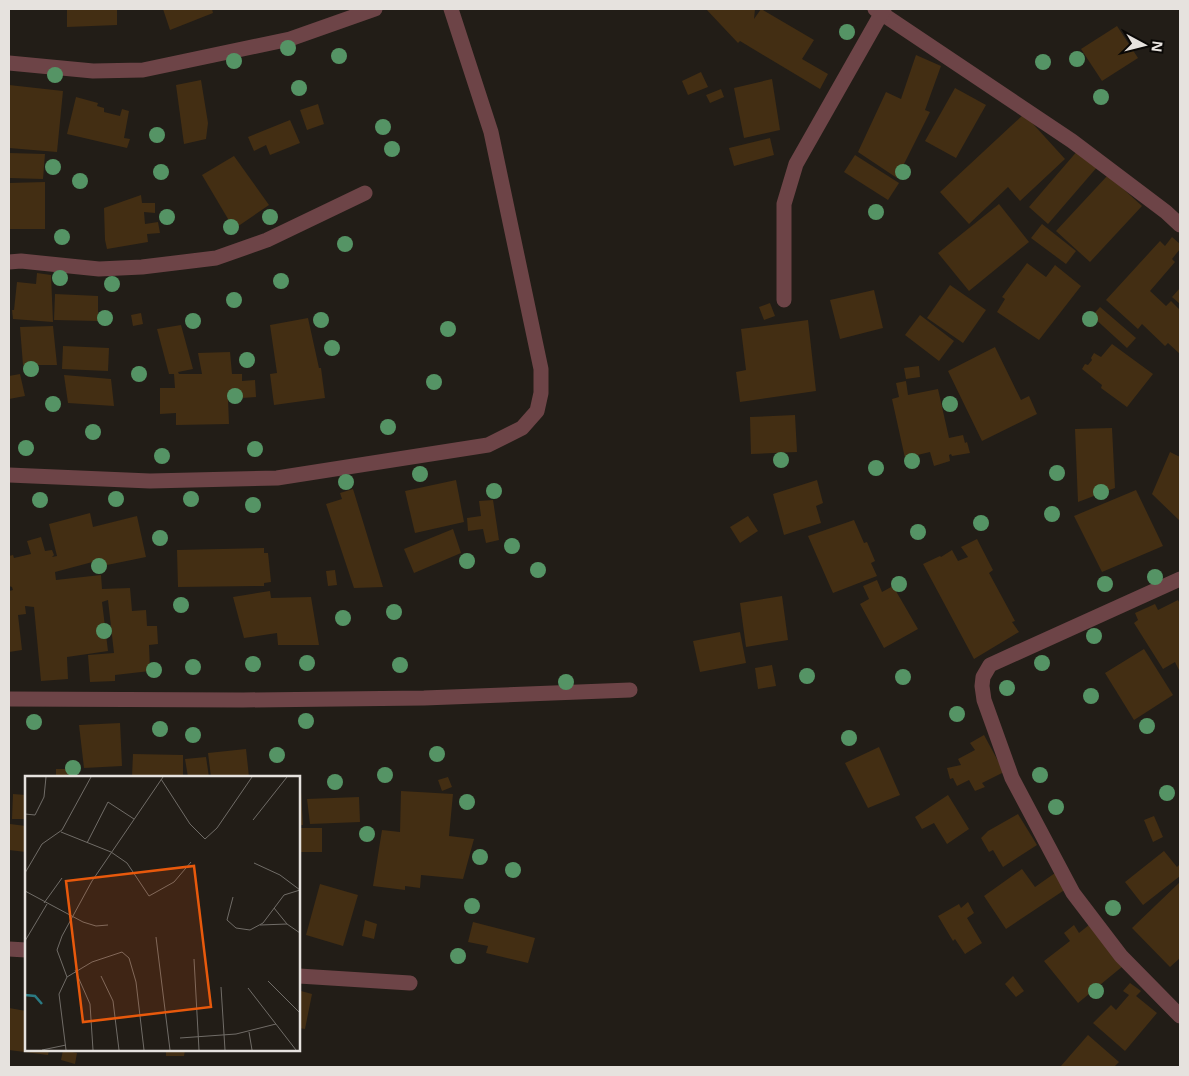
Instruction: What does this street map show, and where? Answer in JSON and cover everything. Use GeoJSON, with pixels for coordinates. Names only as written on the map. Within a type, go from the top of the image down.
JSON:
{"type":"FeatureCollection","features":[{"type":"Feature","properties":{"kind":"street"},"geometry":{"type":"LineString","coordinates":[[9,63],[93,71],[143,70],[290,39],[374,9]]}},
{"type":"Feature","properties":{"kind":"street"},"geometry":{"type":"LineString","coordinates":[[9,475],[150,480],[277,478],[488,445],[522,428],[537,411],[541,392],[541,369],[491,132],[451,9]]}},
{"type":"Feature","properties":{"kind":"street"},"geometry":{"type":"LineString","coordinates":[[784,300],[784,204],[796,164],[880,10],[1072,142],[1166,212],[1180,225]]}},
{"type":"Feature","properties":{"kind":"street"},"geometry":{"type":"LineString","coordinates":[[9,262],[21,261],[99,269],[142,267],[216,258],[267,240],[365,193]]}},
{"type":"Feature","properties":{"kind":"street"},"geometry":{"type":"LineString","coordinates":[[1180,579],[990,665],[983,677],[982,686],[984,700],[1012,778],[1073,892],[1121,956],[1180,1016]]}},
{"type":"Feature","properties":{"kind":"street"},"geometry":{"type":"LineString","coordinates":[[9,699],[424,698],[630,690]]}},
{"type":"Feature","properties":{"kind":"street"},"geometry":{"type":"LineString","coordinates":[[9,948],[25,950]]}},
{"type":"Feature","properties":{"kind":"street"},"geometry":{"type":"LineString","coordinates":[[300,976],[410,983]]}},
{"type":"Feature","properties":{"kind":"building"},"geometry":{"type":"Polygon","coordinates":[[[67,9],[117,9],[117,25],[67,27],[67,9]]]}},
{"type":"Feature","properties":{"kind":"building"},"geometry":{"type":"Polygon","coordinates":[[[163,9],[212,9],[213,13],[170,30],[163,9]]]}},
{"type":"Feature","properties":{"kind":"building"},"geometry":{"type":"Polygon","coordinates":[[[706,9],[755,9],[754,19],[761,9],[814,40],[802,59],[828,74],[820,89],[740,41],[738,43],[706,9]]]}},
{"type":"Feature","properties":{"kind":"building"},"geometry":{"type":"Polygon","coordinates":[[[1117,26],[1138,58],[1102,81],[1081,49],[1117,26]]]}},
{"type":"Feature","properties":{"kind":"building"},"geometry":{"type":"Polygon","coordinates":[[[916,55],[941,66],[925,110],[930,112],[897,178],[858,152],[886,92],[901,99],[916,55]]]}},
{"type":"Feature","properties":{"kind":"building"},"geometry":{"type":"Polygon","coordinates":[[[701,72],[708,87],[688,95],[682,81],[701,72]]]}},
{"type":"Feature","properties":{"kind":"building"},"geometry":{"type":"Polygon","coordinates":[[[772,79],[780,130],[744,138],[734,88],[772,79]]]}},
{"type":"Feature","properties":{"kind":"building"},"geometry":{"type":"Polygon","coordinates":[[[201,80],[208,123],[206,139],[184,144],[176,85],[201,80]]]}},
{"type":"Feature","properties":{"kind":"building"},"geometry":{"type":"Polygon","coordinates":[[[9,85],[63,91],[57,152],[9,148],[9,85]]]}},
{"type":"Feature","properties":{"kind":"building"},"geometry":{"type":"Polygon","coordinates":[[[955,88],[986,105],[956,158],[925,141],[955,88]]]}},
{"type":"Feature","properties":{"kind":"building"},"geometry":{"type":"Polygon","coordinates":[[[721,89],[724,97],[710,103],[706,95],[721,89]]]}},
{"type":"Feature","properties":{"kind":"building"},"geometry":{"type":"Polygon","coordinates":[[[76,97],[98,103],[97,106],[104,108],[104,112],[120,116],[122,109],[129,111],[124,138],[130,139],[127,148],[67,134],[76,97]]]}},
{"type":"Feature","properties":{"kind":"building"},"geometry":{"type":"Polygon","coordinates":[[[318,104],[324,124],[307,130],[300,110],[318,104]]]}},
{"type":"Feature","properties":{"kind":"building"},"geometry":{"type":"Polygon","coordinates":[[[1024,114],[1065,159],[1020,201],[1008,187],[969,224],[940,192],[1024,114]]]}},
{"type":"Feature","properties":{"kind":"building"},"geometry":{"type":"Polygon","coordinates":[[[290,120],[300,143],[270,155],[266,145],[254,151],[248,137],[290,120]]]}},
{"type":"Feature","properties":{"kind":"building"},"geometry":{"type":"Polygon","coordinates":[[[770,138],[774,155],[734,166],[729,148],[770,138]]]}},
{"type":"Feature","properties":{"kind":"building"},"geometry":{"type":"Polygon","coordinates":[[[1079,149],[1098,166],[1048,224],[1029,207],[1079,149]]]}},
{"type":"Feature","properties":{"kind":"building"},"geometry":{"type":"Polygon","coordinates":[[[9,153],[45,154],[43,179],[9,178],[9,153]]]}},
{"type":"Feature","properties":{"kind":"building"},"geometry":{"type":"Polygon","coordinates":[[[855,155],[899,183],[888,200],[844,172],[855,155]]]}},
{"type":"Feature","properties":{"kind":"building"},"geometry":{"type":"Polygon","coordinates":[[[234,156],[269,205],[234,229],[202,175],[234,156]]]}},
{"type":"Feature","properties":{"kind":"building"},"geometry":{"type":"Polygon","coordinates":[[[1108,175],[1142,206],[1090,262],[1056,231],[1108,175]]]}},
{"type":"Feature","properties":{"kind":"building"},"geometry":{"type":"Polygon","coordinates":[[[45,182],[45,229],[9,229],[9,183],[45,182]]]}},
{"type":"Feature","properties":{"kind":"building"},"geometry":{"type":"Polygon","coordinates":[[[141,195],[142,203],[155,203],[155,213],[144,212],[145,224],[158,222],[160,233],[147,234],[148,242],[107,249],[104,208],[141,195]]]}},
{"type":"Feature","properties":{"kind":"building"},"geometry":{"type":"Polygon","coordinates":[[[999,204],[1029,242],[969,291],[938,253],[999,204]]]}},
{"type":"Feature","properties":{"kind":"building"},"geometry":{"type":"Polygon","coordinates":[[[1042,224],[1076,251],[1066,264],[1031,238],[1042,224]]]}},
{"type":"Feature","properties":{"kind":"building"},"geometry":{"type":"Polygon","coordinates":[[[1172,237],[1180,244],[1180,249],[1172,259],[1175,262],[1150,291],[1166,306],[1171,301],[1180,310],[1180,354],[1168,343],[1165,346],[1142,324],[1138,329],[1106,300],[1160,241],[1165,246],[1172,237]]]}},
{"type":"Feature","properties":{"kind":"building"},"geometry":{"type":"Polygon","coordinates":[[[1027,263],[1046,277],[1055,265],[1081,286],[1039,340],[997,312],[1005,299],[1002,297],[1027,263]]]}},
{"type":"Feature","properties":{"kind":"building"},"geometry":{"type":"Polygon","coordinates":[[[37,273],[51,275],[53,322],[13,319],[12,310],[14,310],[17,282],[36,284],[37,273]]]}},
{"type":"Feature","properties":{"kind":"building"},"geometry":{"type":"Polygon","coordinates":[[[950,285],[986,310],[963,343],[927,318],[950,285]]]}},
{"type":"Feature","properties":{"kind":"building"},"geometry":{"type":"Polygon","coordinates":[[[1180,288],[1180,304],[1172,297],[1180,288]]]}},
{"type":"Feature","properties":{"kind":"building"},"geometry":{"type":"Polygon","coordinates":[[[874,290],[883,328],[840,339],[830,300],[874,290]]]}},
{"type":"Feature","properties":{"kind":"building"},"geometry":{"type":"Polygon","coordinates":[[[55,294],[98,296],[98,321],[54,320],[55,294]]]}},
{"type":"Feature","properties":{"kind":"building"},"geometry":{"type":"Polygon","coordinates":[[[770,303],[775,316],[764,320],[759,307],[770,303]]]}},
{"type":"Feature","properties":{"kind":"building"},"geometry":{"type":"Polygon","coordinates":[[[1100,307],[1136,338],[1127,348],[1092,316],[1100,307]]]}},
{"type":"Feature","properties":{"kind":"building"},"geometry":{"type":"Polygon","coordinates":[[[141,313],[143,324],[133,326],[131,315],[141,313]]]}},
{"type":"Feature","properties":{"kind":"building"},"geometry":{"type":"Polygon","coordinates":[[[920,315],[954,341],[939,361],[905,335],[920,315]]]}},
{"type":"Feature","properties":{"kind":"building"},"geometry":{"type":"Polygon","coordinates":[[[308,318],[319,368],[321,368],[325,398],[274,405],[270,374],[277,373],[270,325],[308,318]]]}},
{"type":"Feature","properties":{"kind":"building"},"geometry":{"type":"Polygon","coordinates":[[[808,320],[816,391],[740,402],[736,372],[746,370],[741,329],[808,320]]]}},
{"type":"Feature","properties":{"kind":"building"},"geometry":{"type":"Polygon","coordinates":[[[181,325],[193,369],[178,372],[179,374],[202,374],[198,353],[230,352],[232,374],[242,374],[242,381],[255,380],[256,397],[228,399],[229,424],[176,425],[176,413],[160,414],[160,388],[175,388],[174,374],[169,374],[157,329],[181,325]]]}},
{"type":"Feature","properties":{"kind":"building"},"geometry":{"type":"Polygon","coordinates":[[[53,326],[57,365],[23,365],[20,327],[53,326]]]}},
{"type":"Feature","properties":{"kind":"building"},"geometry":{"type":"Polygon","coordinates":[[[1112,344],[1153,374],[1127,407],[1101,388],[1102,385],[1082,369],[1085,364],[1088,365],[1092,360],[1091,358],[1094,353],[1101,357],[1112,344]]]}},
{"type":"Feature","properties":{"kind":"building"},"geometry":{"type":"Polygon","coordinates":[[[63,346],[109,348],[108,371],[62,369],[63,346]]]}},
{"type":"Feature","properties":{"kind":"building"},"geometry":{"type":"Polygon","coordinates":[[[995,347],[1021,400],[1029,396],[1037,414],[982,441],[948,371],[995,347]]]}},
{"type":"Feature","properties":{"kind":"building"},"geometry":{"type":"Polygon","coordinates":[[[919,366],[920,377],[906,379],[904,368],[919,366]]]}},
{"type":"Feature","properties":{"kind":"building"},"geometry":{"type":"Polygon","coordinates":[[[20,374],[25,396],[9,399],[9,376],[20,374]]]}},
{"type":"Feature","properties":{"kind":"building"},"geometry":{"type":"Polygon","coordinates":[[[64,375],[111,379],[114,406],[68,403],[64,375]]]}},
{"type":"Feature","properties":{"kind":"building"},"geometry":{"type":"Polygon","coordinates":[[[906,381],[908,395],[938,389],[949,438],[963,435],[970,453],[952,456],[951,454],[949,455],[950,461],[934,466],[930,452],[905,458],[892,399],[899,397],[896,383],[906,381]]]}},
{"type":"Feature","properties":{"kind":"building"},"geometry":{"type":"Polygon","coordinates":[[[795,415],[797,452],[751,454],[750,417],[795,415]]]}},
{"type":"Feature","properties":{"kind":"building"},"geometry":{"type":"Polygon","coordinates":[[[1112,428],[1115,488],[1078,502],[1075,429],[1112,428]]]}},
{"type":"Feature","properties":{"kind":"building"},"geometry":{"type":"Polygon","coordinates":[[[1170,452],[1180,457],[1180,521],[1152,494],[1170,452]]]}},
{"type":"Feature","properties":{"kind":"building"},"geometry":{"type":"Polygon","coordinates":[[[456,480],[464,522],[415,533],[405,491],[456,480]]]}},
{"type":"Feature","properties":{"kind":"building"},"geometry":{"type":"Polygon","coordinates":[[[817,480],[823,503],[816,506],[821,523],[784,535],[773,494],[817,480]]]}},
{"type":"Feature","properties":{"kind":"building"},"geometry":{"type":"Polygon","coordinates":[[[353,489],[383,587],[354,588],[326,504],[342,499],[340,493],[353,489]]]}},
{"type":"Feature","properties":{"kind":"building"},"geometry":{"type":"Polygon","coordinates":[[[1136,490],[1163,546],[1102,572],[1074,516],[1136,490]]]}},
{"type":"Feature","properties":{"kind":"building"},"geometry":{"type":"Polygon","coordinates":[[[493,500],[499,540],[486,543],[483,529],[468,531],[467,518],[481,516],[479,501],[493,500]]]}},
{"type":"Feature","properties":{"kind":"building"},"geometry":{"type":"Polygon","coordinates":[[[90,513],[93,527],[137,516],[146,557],[102,566],[100,560],[55,572],[56,580],[101,575],[102,589],[130,588],[132,611],[146,610],[147,626],[157,626],[158,644],[149,645],[150,671],[115,675],[115,681],[90,682],[88,655],[114,653],[108,600],[102,602],[108,651],[67,657],[68,679],[41,681],[34,607],[25,606],[26,614],[18,615],[22,650],[9,652],[9,591],[13,590],[9,586],[9,556],[13,555],[14,558],[31,554],[27,541],[41,537],[45,551],[52,550],[54,555],[52,557],[57,556],[49,524],[90,513]]]}},
{"type":"Feature","properties":{"kind":"building"},"geometry":{"type":"Polygon","coordinates":[[[748,516],[758,531],[740,543],[730,527],[748,516]]]}},
{"type":"Feature","properties":{"kind":"building"},"geometry":{"type":"Polygon","coordinates":[[[854,520],[864,543],[867,542],[875,561],[871,563],[877,576],[833,593],[808,536],[854,520]]]}},
{"type":"Feature","properties":{"kind":"building"},"geometry":{"type":"Polygon","coordinates":[[[453,529],[461,553],[414,573],[404,549],[453,529]]]}},
{"type":"Feature","properties":{"kind":"building"},"geometry":{"type":"Polygon","coordinates":[[[977,539],[993,570],[989,573],[1015,621],[1012,622],[1019,632],[974,659],[923,564],[941,557],[952,550],[958,561],[968,557],[961,547],[977,539]]]}},
{"type":"Feature","properties":{"kind":"building"},"geometry":{"type":"Polygon","coordinates":[[[264,548],[264,553],[268,553],[271,582],[264,583],[264,586],[178,587],[177,550],[264,548]]]}},
{"type":"Feature","properties":{"kind":"building"},"geometry":{"type":"Polygon","coordinates":[[[335,570],[337,585],[328,586],[326,571],[335,570]]]}},
{"type":"Feature","properties":{"kind":"building"},"geometry":{"type":"Polygon","coordinates":[[[877,580],[882,592],[893,586],[918,629],[884,648],[860,604],[869,599],[863,586],[877,580]]]}},
{"type":"Feature","properties":{"kind":"building"},"geometry":{"type":"Polygon","coordinates":[[[270,591],[271,598],[311,597],[319,645],[278,645],[277,633],[244,638],[233,597],[270,591]]]}},
{"type":"Feature","properties":{"kind":"building"},"geometry":{"type":"Polygon","coordinates":[[[782,596],[788,640],[746,647],[740,603],[782,596]]]}},
{"type":"Feature","properties":{"kind":"building"},"geometry":{"type":"Polygon","coordinates":[[[1178,600],[1180,604],[1180,672],[1175,662],[1163,669],[1134,623],[1138,620],[1135,613],[1155,604],[1158,610],[1178,600]]]}},
{"type":"Feature","properties":{"kind":"building"},"geometry":{"type":"Polygon","coordinates":[[[740,632],[746,663],[700,672],[693,641],[740,632]]]}},
{"type":"Feature","properties":{"kind":"building"},"geometry":{"type":"Polygon","coordinates":[[[1144,649],[1173,695],[1134,720],[1105,673],[1144,649]]]}},
{"type":"Feature","properties":{"kind":"building"},"geometry":{"type":"Polygon","coordinates":[[[772,665],[776,686],[758,689],[755,668],[772,665]]]}},
{"type":"Feature","properties":{"kind":"building"},"geometry":{"type":"Polygon","coordinates":[[[120,723],[122,766],[84,768],[79,725],[120,723]]]}},
{"type":"Feature","properties":{"kind":"building"},"geometry":{"type":"Polygon","coordinates":[[[984,735],[1004,772],[982,783],[985,787],[975,791],[969,780],[957,786],[953,778],[950,779],[947,768],[961,765],[958,759],[975,750],[970,743],[984,735]]]}},
{"type":"Feature","properties":{"kind":"building"},"geometry":{"type":"Polygon","coordinates":[[[879,747],[900,795],[868,808],[845,763],[879,747]]]}},
{"type":"Feature","properties":{"kind":"building"},"geometry":{"type":"Polygon","coordinates":[[[246,749],[249,776],[211,776],[208,753],[246,749]]]}},
{"type":"Feature","properties":{"kind":"building"},"geometry":{"type":"Polygon","coordinates":[[[133,754],[183,755],[183,776],[132,776],[133,754]]]}},
{"type":"Feature","properties":{"kind":"building"},"geometry":{"type":"Polygon","coordinates":[[[206,757],[209,776],[188,776],[185,759],[206,757]]]}},
{"type":"Feature","properties":{"kind":"building"},"geometry":{"type":"Polygon","coordinates":[[[56,769],[70,769],[70,776],[56,776],[56,769]]]}},
{"type":"Feature","properties":{"kind":"building"},"geometry":{"type":"Polygon","coordinates":[[[448,777],[452,787],[442,791],[438,780],[448,777]]]}},
{"type":"Feature","properties":{"kind":"building"},"geometry":{"type":"Polygon","coordinates":[[[401,791],[453,794],[449,836],[474,839],[463,879],[421,875],[420,888],[405,886],[405,890],[373,886],[382,830],[400,832],[401,791]]]}},
{"type":"Feature","properties":{"kind":"building"},"geometry":{"type":"Polygon","coordinates":[[[300,792],[301,792],[303,825],[300,825],[300,792]]]}},
{"type":"Feature","properties":{"kind":"building"},"geometry":{"type":"Polygon","coordinates":[[[13,794],[25,795],[25,819],[12,819],[13,794]]]}},
{"type":"Feature","properties":{"kind":"building"},"geometry":{"type":"Polygon","coordinates":[[[948,795],[969,829],[947,844],[934,823],[922,829],[915,817],[948,795]]]}},
{"type":"Feature","properties":{"kind":"building"},"geometry":{"type":"Polygon","coordinates":[[[359,797],[360,822],[310,824],[307,799],[359,797]]]}},
{"type":"Feature","properties":{"kind":"building"},"geometry":{"type":"Polygon","coordinates":[[[1018,814],[1037,845],[1003,867],[993,850],[989,852],[981,838],[988,831],[1018,814]]]}},
{"type":"Feature","properties":{"kind":"building"},"geometry":{"type":"Polygon","coordinates":[[[1154,816],[1163,837],[1153,842],[1144,820],[1154,816]]]}},
{"type":"Feature","properties":{"kind":"building"},"geometry":{"type":"Polygon","coordinates":[[[10,824],[25,826],[25,852],[9,850],[10,824]]]}},
{"type":"Feature","properties":{"kind":"building"},"geometry":{"type":"Polygon","coordinates":[[[300,828],[322,828],[322,852],[300,852],[300,828]]]}},
{"type":"Feature","properties":{"kind":"building"},"geometry":{"type":"Polygon","coordinates":[[[1164,851],[1177,867],[1180,864],[1180,876],[1143,905],[1125,882],[1164,851]]]}},
{"type":"Feature","properties":{"kind":"building"},"geometry":{"type":"Polygon","coordinates":[[[1022,869],[1035,887],[1055,873],[1066,889],[1006,929],[984,896],[1022,869]]]}},
{"type":"Feature","properties":{"kind":"building"},"geometry":{"type":"Polygon","coordinates":[[[1180,882],[1180,958],[1170,967],[1132,928],[1180,882]]]}},
{"type":"Feature","properties":{"kind":"building"},"geometry":{"type":"Polygon","coordinates":[[[320,884],[358,895],[343,946],[306,935],[320,884]]]}},
{"type":"Feature","properties":{"kind":"building"},"geometry":{"type":"Polygon","coordinates":[[[968,902],[974,913],[967,918],[982,943],[965,954],[955,939],[953,941],[938,916],[959,904],[961,908],[968,902]]]}},
{"type":"Feature","properties":{"kind":"building"},"geometry":{"type":"Polygon","coordinates":[[[365,920],[377,924],[374,939],[362,936],[365,920]]]}},
{"type":"Feature","properties":{"kind":"building"},"geometry":{"type":"Polygon","coordinates":[[[473,922],[535,938],[528,963],[486,953],[488,946],[468,942],[473,922]]]}},
{"type":"Feature","properties":{"kind":"building"},"geometry":{"type":"Polygon","coordinates":[[[1074,925],[1079,933],[1089,925],[1123,966],[1078,1003],[1044,961],[1070,941],[1064,933],[1074,925]]]}},
{"type":"Feature","properties":{"kind":"building"},"geometry":{"type":"Polygon","coordinates":[[[1013,976],[1024,991],[1016,997],[1005,984],[1013,976]]]}},
{"type":"Feature","properties":{"kind":"building"},"geometry":{"type":"Polygon","coordinates":[[[1130,983],[1141,991],[1136,996],[1157,1013],[1125,1051],[1093,1023],[1111,1005],[1116,1010],[1129,995],[1123,991],[1130,983]]]}},
{"type":"Feature","properties":{"kind":"building"},"geometry":{"type":"Polygon","coordinates":[[[301,991],[312,994],[305,1029],[300,1028],[301,991]]]}},
{"type":"Feature","properties":{"kind":"building"},"geometry":{"type":"Polygon","coordinates":[[[9,1008],[25,1011],[25,1051],[49,1051],[48,1055],[9,1050],[9,1008]]]}},
{"type":"Feature","properties":{"kind":"building"},"geometry":{"type":"Polygon","coordinates":[[[1088,1035],[1119,1062],[1114,1067],[1062,1067],[1061,1066],[1088,1035]]]}},
{"type":"Feature","properties":{"kind":"building"},"geometry":{"type":"Polygon","coordinates":[[[63,1051],[77,1053],[75,1064],[61,1060],[63,1051]]]}},
{"type":"Feature","properties":{"kind":"building"},"geometry":{"type":"Polygon","coordinates":[[[166,1051],[185,1051],[184,1056],[166,1056],[166,1051]]]}}]}
